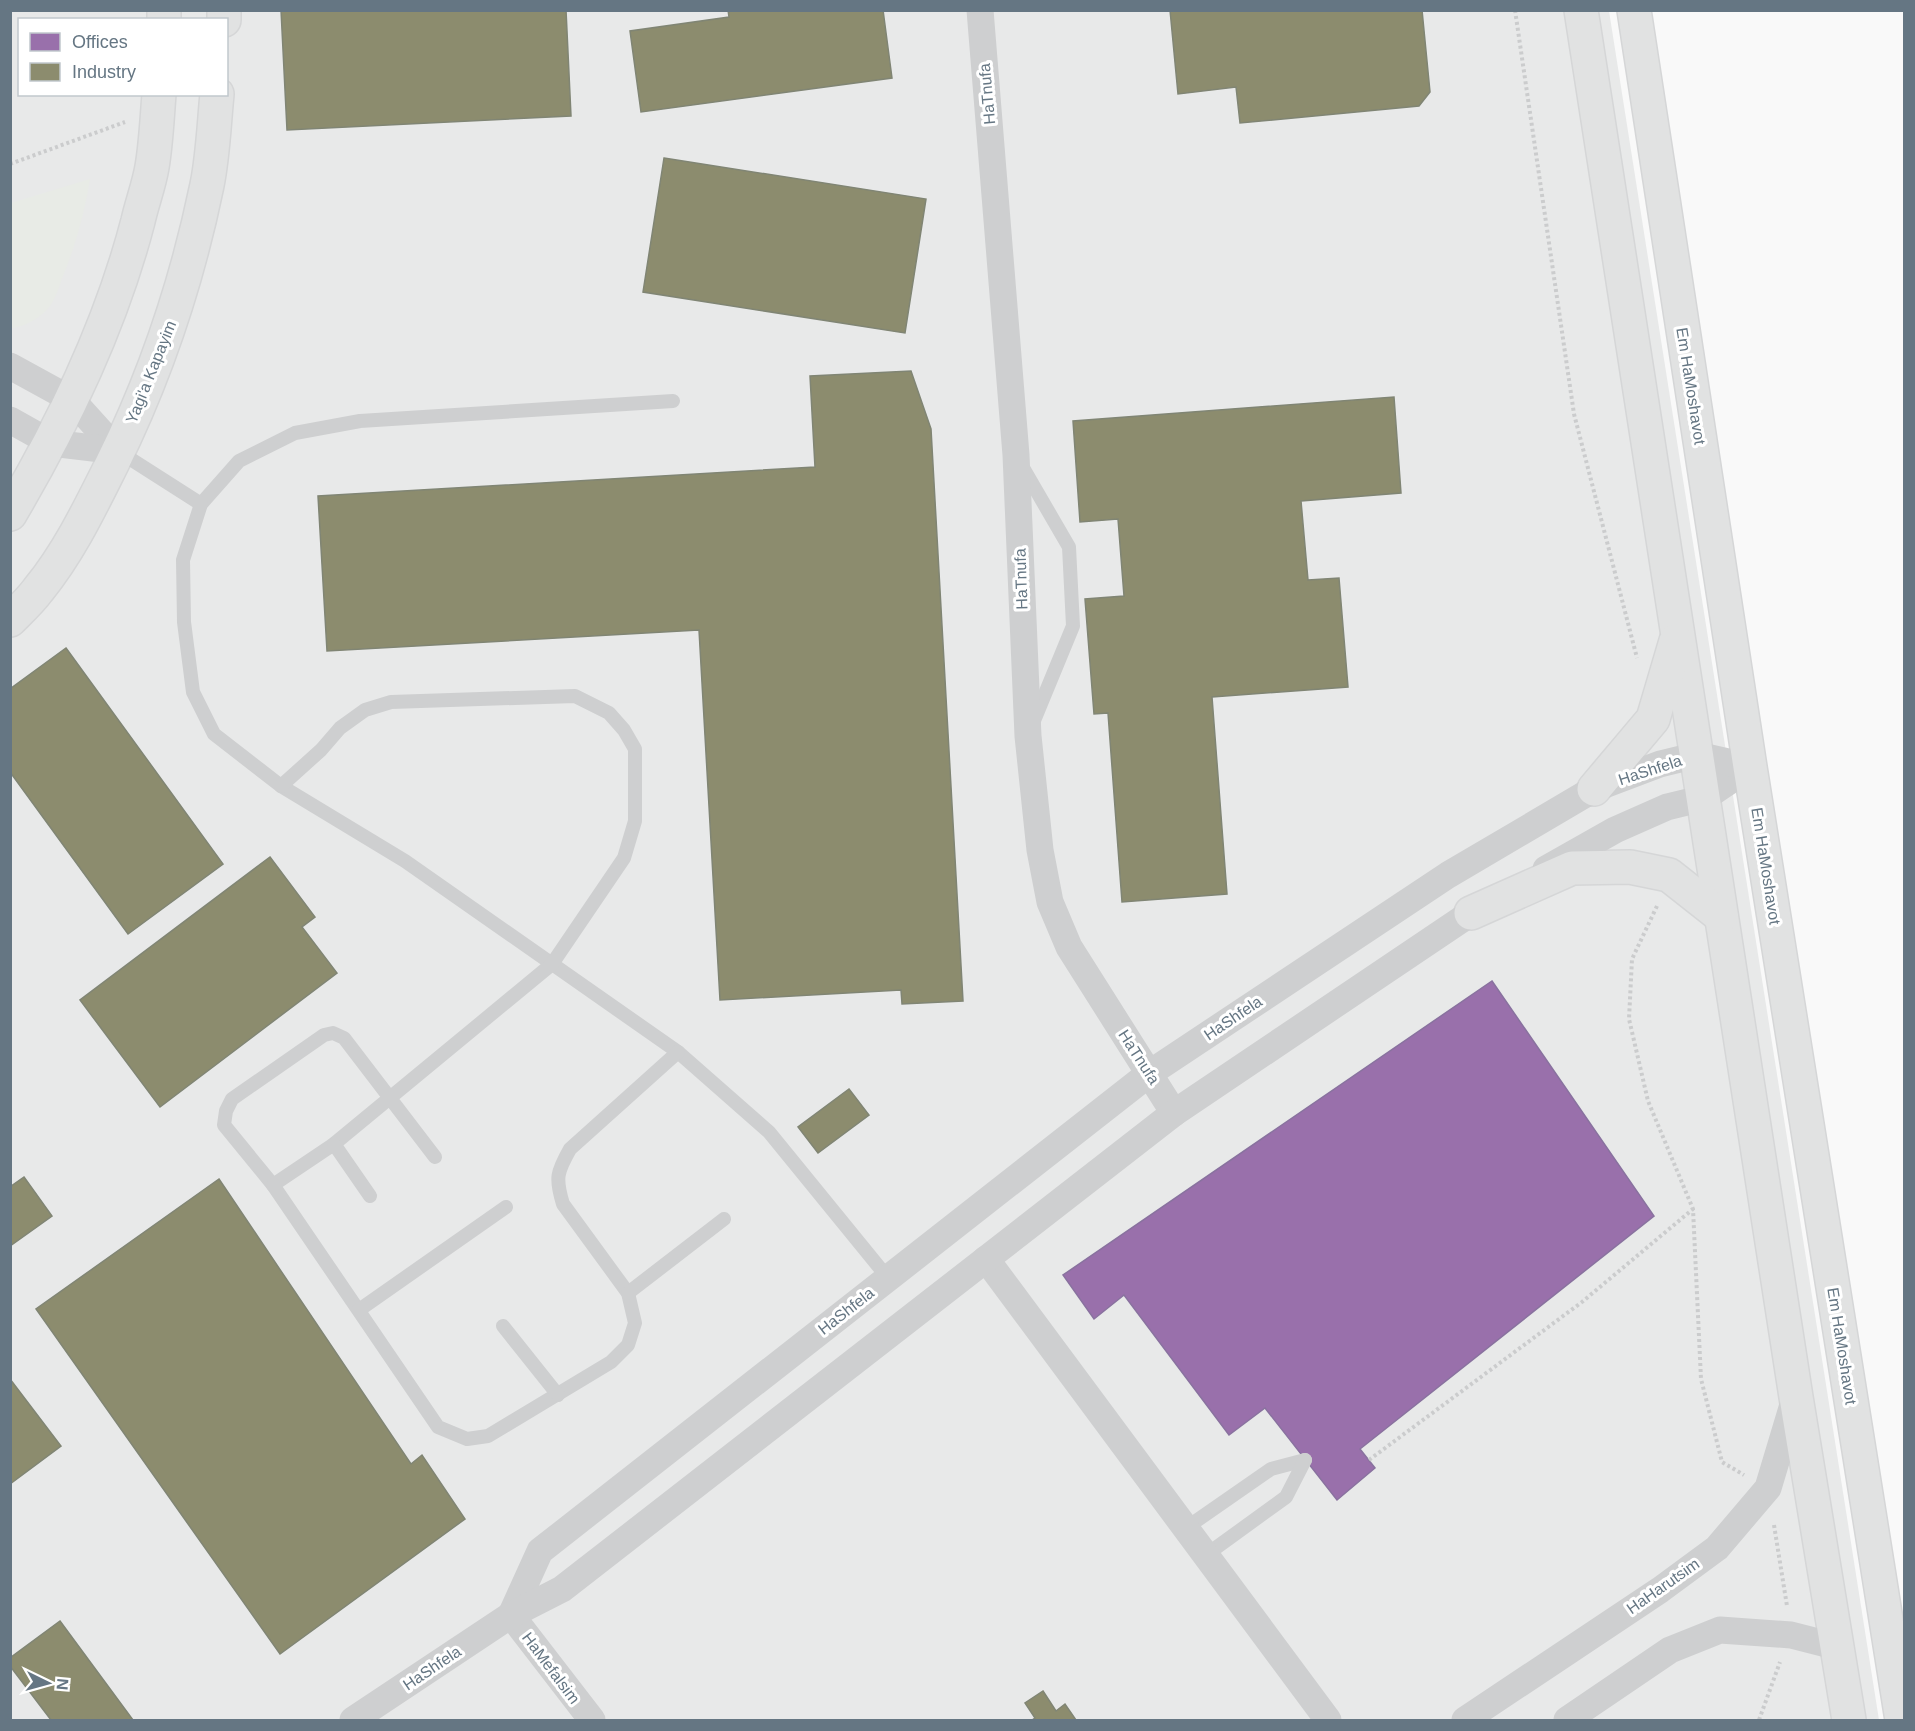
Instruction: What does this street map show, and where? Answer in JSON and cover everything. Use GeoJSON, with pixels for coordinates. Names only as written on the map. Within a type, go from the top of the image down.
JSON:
{"type":"FeatureCollection","features":[{"type":"Feature","properties":{"kind":"main road"},"geometry":{"type":"LineString","coordinates":[[1581,10],[1796,1397],[1849,1720]]}},
{"type":"Feature","properties":{"kind":"main road","name":"Em HaMoshavot"},"geometry":{"type":"LineString","coordinates":[[1634,10],[1750,767],[1902,1720]]}},
{"type":"Feature","properties":{"kind":"main road","name":"Yagi'a Kapayim"},"geometry":{"type":"LineString","coordinates":[[10,620],[39,590],[67,549],[90,509],[143,397],[167,335],[187,272],[207,183],[217,96]]}},
{"type":"Feature","properties":{"kind":"main road"},"geometry":{"type":"LineString","coordinates":[[10,514],[51,443],[110,310],[133,241],[152,168],[158,102]]}},
{"type":"Feature","properties":{"kind":"main road"},"geometry":{"type":"LineString","coordinates":[[1594,789],[1653,719],[1679,633]]}},
{"type":"Feature","properties":{"kind":"main road"},"geometry":{"type":"LineString","coordinates":[[1470,913],[1572,868],[1630,867],[1669,875],[1721,916]]}},
{"type":"Feature","properties":{"kind":"street","name":"HaTnufa"},"geometry":{"type":"LineString","coordinates":[[980,10],[1016,456],[1028,736],[1040,850],[1050,902],[1069,947],[1174,1113]]}},
{"type":"Feature","properties":{"kind":"street"},"geometry":{"type":"LineString","coordinates":[[10,366],[72,400],[118,451]]}},
{"type":"Feature","properties":{"kind":"street"},"geometry":{"type":"LineString","coordinates":[[10,420],[51,443],[118,451]]}},
{"type":"Feature","properties":{"kind":"street","name":"HaShfela"},"geometry":{"type":"LineString","coordinates":[[511,1615],[540,1551],[1150,1073],[1448,875],[1594,789],[1660,764],[1697,755],[1750,767]]}},
{"type":"Feature","properties":{"kind":"street","name":"HaShfela"},"geometry":{"type":"LineString","coordinates":[[352,1720],[511,1615],[562,1589],[1174,1113],[1470,913],[1615,830],[1667,807],[1704,798],[1750,767]]}},
{"type":"Feature","properties":{"kind":"street"},"geometry":{"type":"LineString","coordinates":[[986,1259],[1328,1720]]}},
{"type":"Feature","properties":{"kind":"street","name":"HaHarutsim"},"geometry":{"type":"LineString","coordinates":[[1465,1720],[1659,1590],[1717,1548],[1768,1488],[1796,1397]]}},
{"type":"Feature","properties":{"kind":"street","name":"HaMefalsim"},"geometry":{"type":"LineString","coordinates":[[511,1615],[591,1720]]}},
{"type":"Feature","properties":{"kind":"street"},"geometry":{"type":"LineString","coordinates":[[1567,1720],[1670,1650],[1720,1630],[1791,1635],[1838,1647]]}},
{"type":"Feature","properties":{"kind":"lane"},"geometry":{"type":"LineString","coordinates":[[673,401],[360,421],[295,433],[239,461],[201,504],[183,560],[184,622],[193,692],[214,734],[281,786],[405,861],[678,1052],[769,1132],[888,1278]]}},
{"type":"Feature","properties":{"kind":"lane"},"geometry":{"type":"LineString","coordinates":[[118,451],[201,504]]}},
{"type":"Feature","properties":{"kind":"lane"},"geometry":{"type":"LineString","coordinates":[[1016,456],[1069,547],[1073,626],[1028,736]]}},
{"type":"Feature","properties":{"kind":"lane"},"geometry":{"type":"LineString","coordinates":[[273,1185],[334,1144],[552,964],[624,858],[635,821],[634,750],[624,730],[609,713],[575,696],[391,702],[365,711],[340,728],[321,750],[281,786]]}},
{"type":"Feature","properties":{"kind":"lane"},"geometry":{"type":"LineString","coordinates":[[435,1157],[344,1038],[333,1034],[324,1035],[232,1099],[226,1111],[224,1125],[273,1185],[438,1427],[467,1439],[488,1436],[611,1362],[628,1345],[635,1323],[628,1293],[563,1204],[558,1188],[559,1169],[570,1149],[678,1052]]}},
{"type":"Feature","properties":{"kind":"lane"},"geometry":{"type":"LineString","coordinates":[[334,1144],[370,1196]]}},
{"type":"Feature","properties":{"kind":"lane"},"geometry":{"type":"LineString","coordinates":[[359,1310],[506,1207]]}},
{"type":"Feature","properties":{"kind":"lane"},"geometry":{"type":"LineString","coordinates":[[628,1293],[724,1220]]}},
{"type":"Feature","properties":{"kind":"lane"},"geometry":{"type":"LineString","coordinates":[[503,1326],[558,1395]]}},
{"type":"Feature","properties":{"kind":"lane"},"geometry":{"type":"LineString","coordinates":[[1186,1528],[1271,1469],[1305,1460],[1286,1497],[1206,1555]]}},
{"type":"Feature","properties":{"kind":"path"},"geometry":{"type":"LineString","coordinates":[[10,164],[158,102]]}},
{"type":"Feature","properties":{"kind":"path"},"geometry":{"type":"LineString","coordinates":[[1369,1460],[1582,1302],[1693,1209]]}},
{"type":"Feature","properties":{"kind":"shaded area"},"geometry":{"type":"Polygon","coordinates":[[[11,11],[1609,11],[1879,1720],[11,1720],[11,11]]]}},
{"type":"Feature","properties":{"kind":"shaded area"},"geometry":{"type":"Polygon","coordinates":[[[90,179],[75,244],[49,308],[23,326],[11,328],[11,203],[90,179]]]}},
{"type":"Feature","properties":{"kind":"building: Offices"},"geometry":{"type":"Polygon","coordinates":[[[1492,981],[1654,1216],[1360,1449],[1375,1468],[1337,1500],[1265,1408],[1229,1435],[1124,1295],[1094,1319],[1063,1275],[1492,981]]]}},
{"type":"Feature","properties":{"kind":"building: Industry"},"geometry":{"type":"Polygon","coordinates":[[[281,10],[566,10],[571,116],[287,130],[281,10]]]}},
{"type":"Feature","properties":{"kind":"building: Industry"},"geometry":{"type":"Polygon","coordinates":[[[728,10],[883,10],[892,78],[641,112],[630,31],[729,17],[728,10]]]}},
{"type":"Feature","properties":{"kind":"building: Industry"},"geometry":{"type":"Polygon","coordinates":[[[1170,10],[1422,10],[1430,92],[1419,106],[1240,123],[1236,87],[1178,94],[1170,10]]]}},
{"type":"Feature","properties":{"kind":"building: Industry"},"geometry":{"type":"Polygon","coordinates":[[[664,158],[926,199],[905,333],[643,292],[664,158]]]}},
{"type":"Feature","properties":{"kind":"building: Industry"},"geometry":{"type":"Polygon","coordinates":[[[911,371],[931,429],[963,1001],[902,1004],[901,990],[720,1000],[699,630],[327,651],[318,496],[815,467],[810,376],[911,371]]]}},
{"type":"Feature","properties":{"kind":"building: Industry"},"geometry":{"type":"Polygon","coordinates":[[[1394,397],[1401,493],[1301,501],[1308,580],[1339,578],[1348,687],[1212,697],[1227,894],[1122,902],[1108,713],[1094,714],[1085,599],[1124,596],[1118,519],[1080,522],[1073,421],[1394,397]]]}},
{"type":"Feature","properties":{"kind":"building: Industry"},"geometry":{"type":"Polygon","coordinates":[[[66,648],[223,864],[128,934],[10,772],[10,689],[66,648]]]}},
{"type":"Feature","properties":{"kind":"building: Industry"},"geometry":{"type":"Polygon","coordinates":[[[270,857],[315,917],[302,927],[337,973],[160,1107],[80,1000],[270,857]]]}},
{"type":"Feature","properties":{"kind":"building: Industry"},"geometry":{"type":"Polygon","coordinates":[[[849,1089],[869,1115],[818,1153],[798,1127],[849,1089]]]}},
{"type":"Feature","properties":{"kind":"building: Industry"},"geometry":{"type":"Polygon","coordinates":[[[24,1177],[52,1216],[10,1246],[10,1187],[24,1177]]]}},
{"type":"Feature","properties":{"kind":"building: Industry"},"geometry":{"type":"Polygon","coordinates":[[[219,1179],[411,1464],[422,1455],[465,1519],[280,1654],[36,1309],[219,1179]]]}},
{"type":"Feature","properties":{"kind":"building: Industry"},"geometry":{"type":"Polygon","coordinates":[[[10,1379],[61,1446],[10,1484],[10,1379]]]}},
{"type":"Feature","properties":{"kind":"building: Industry"},"geometry":{"type":"Polygon","coordinates":[[[60,1621],[133,1720],[51,1720],[10,1666],[10,1658],[60,1621]]]}},
{"type":"Feature","properties":{"kind":"building: Industry"},"geometry":{"type":"Polygon","coordinates":[[[1043,1691],[1056,1711],[1065,1704],[1076,1720],[1032,1720],[1035,1718],[1025,1703],[1043,1691]]]}}]}
